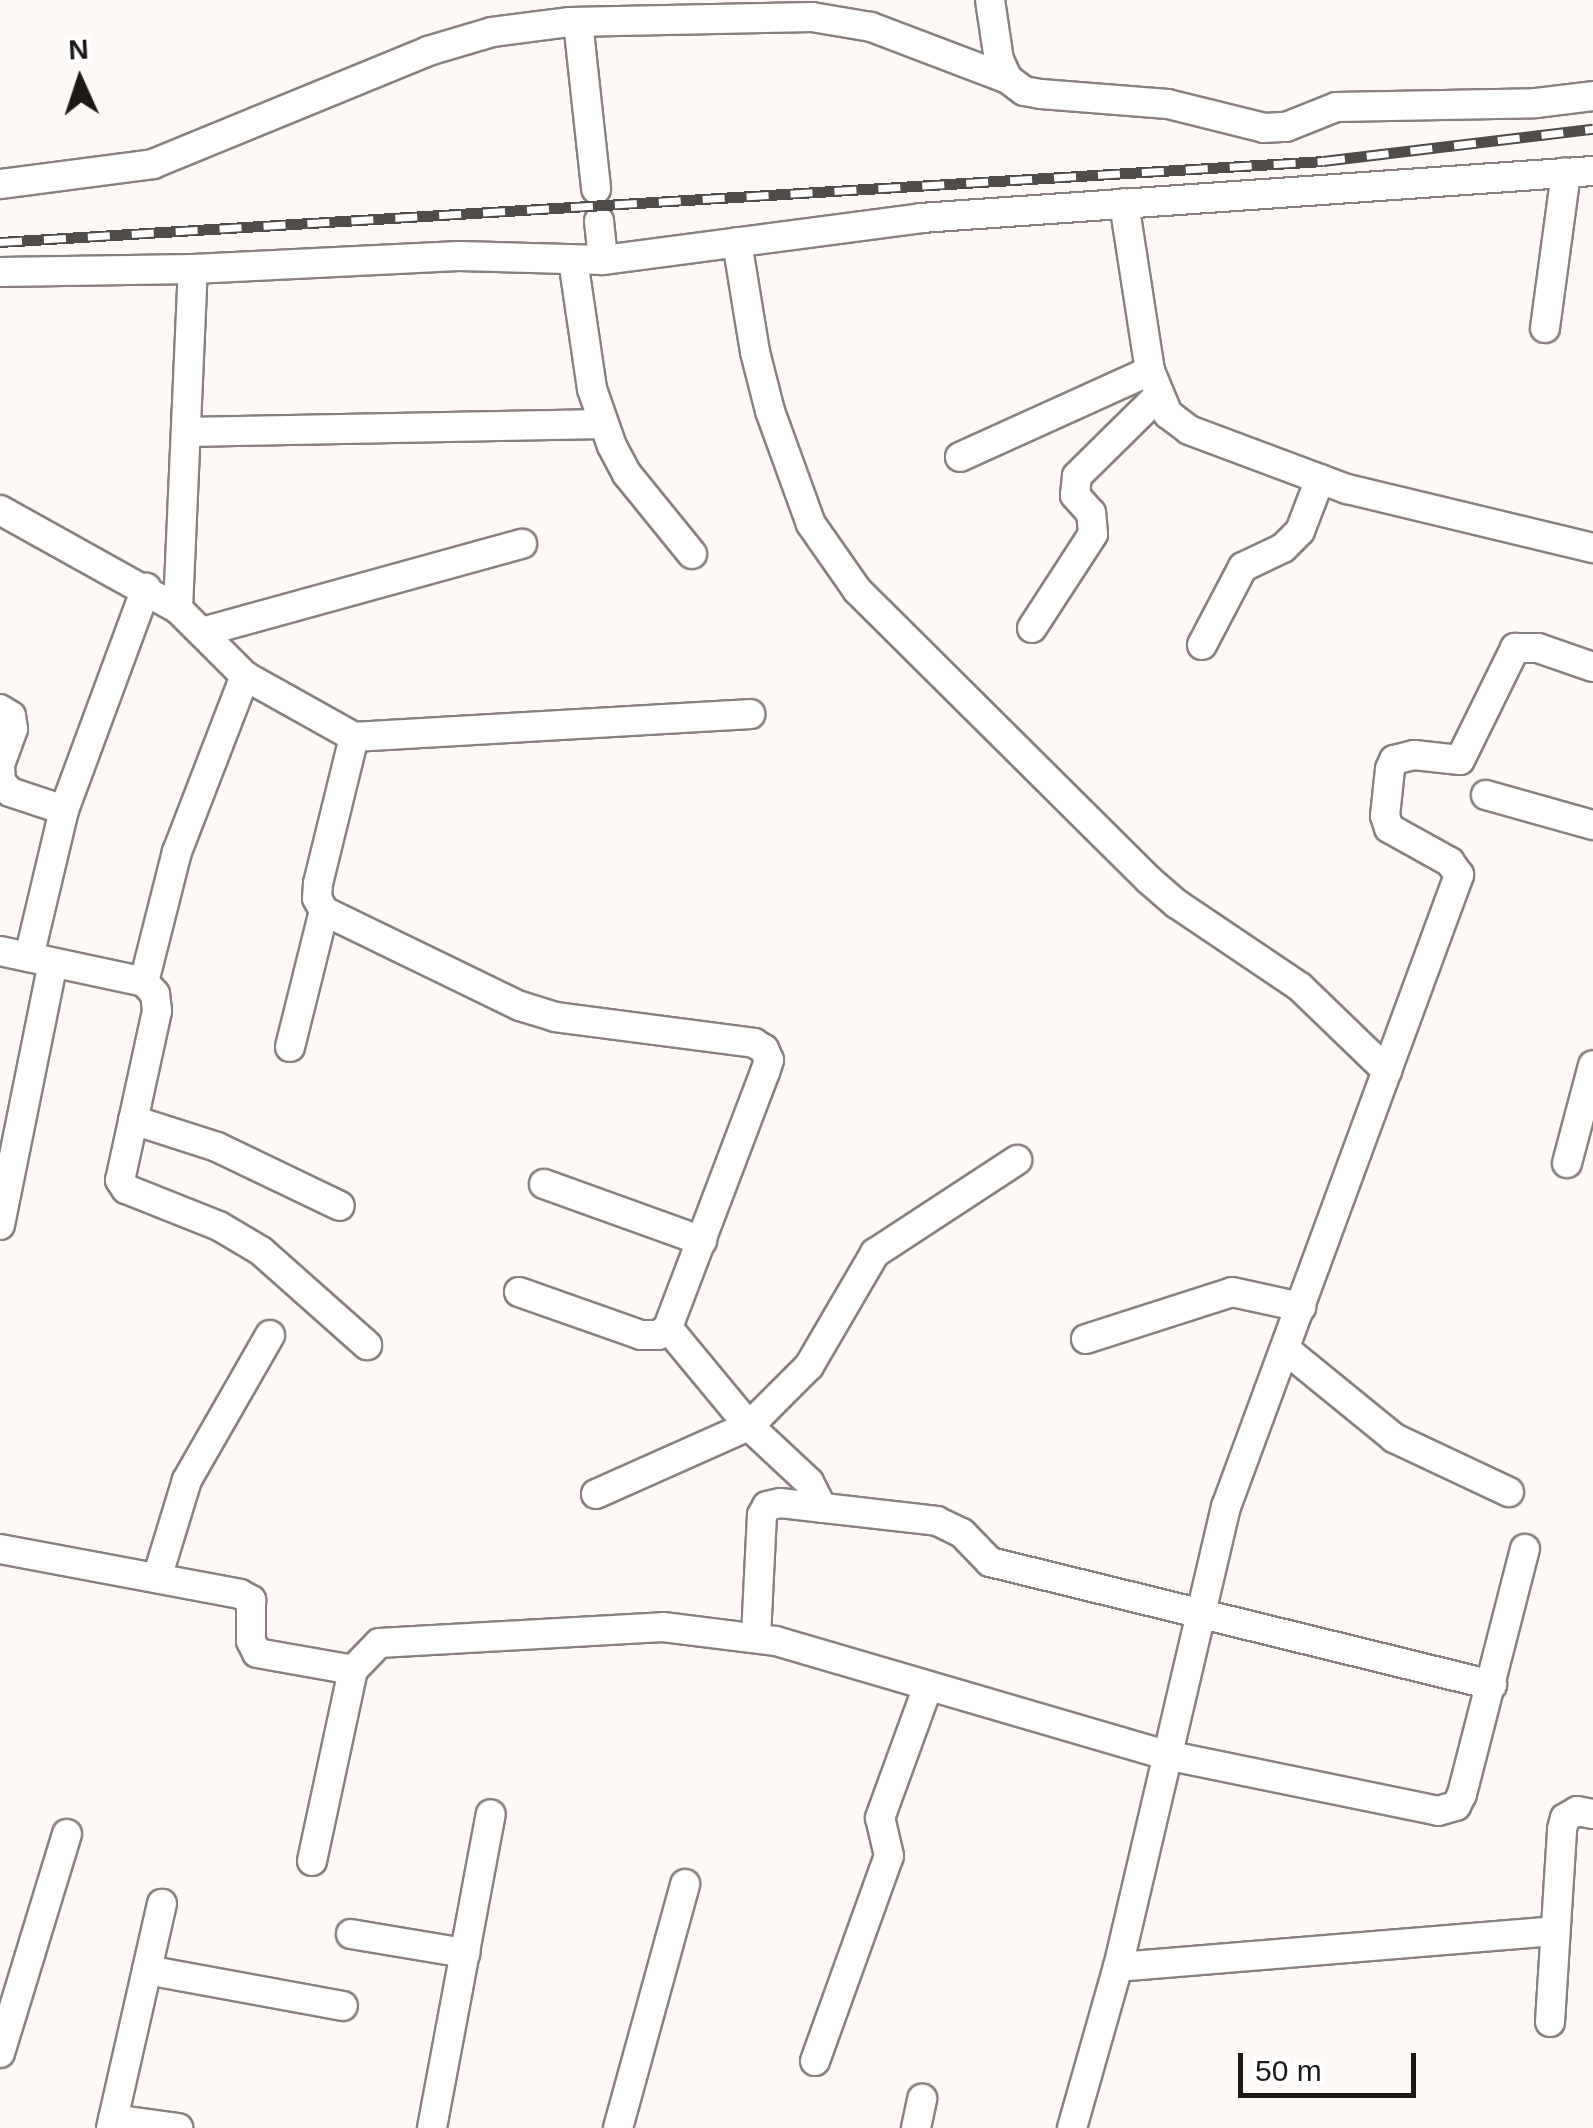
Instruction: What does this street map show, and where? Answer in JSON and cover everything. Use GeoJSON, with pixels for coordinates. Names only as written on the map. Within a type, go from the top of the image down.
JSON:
{"type":"FeatureCollection","features":[{"type":"Feature","properties":{"kind":"street"},"geometry":{"type":"LineString","coordinates":[[990,0],[998,60],[1008,79]]}},
{"type":"Feature","properties":{"kind":"street"},"geometry":{"type":"LineString","coordinates":[[0,184],[95,175],[152,164],[428,51],[492,32],[578,22],[812,17],[871,27],[1008,79],[1024,91],[1168,104],[1264,128],[1286,127],[1336,108],[1536,103],[1593,96]]}},
{"type":"Feature","properties":{"kind":"street"},"geometry":{"type":"LineString","coordinates":[[578,22],[596,189]]}},
{"type":"Feature","properties":{"kind":"street"},"geometry":{"type":"LineString","coordinates":[[0,272],[194,269],[476,255],[604,260],[921,218],[1579,172],[1545,328]]}},
{"type":"Feature","properties":{"kind":"street"},"geometry":{"type":"LineString","coordinates":[[1124,204],[1154,383],[1168,414],[1189,430],[1320,479],[1593,548]]}},
{"type":"Feature","properties":{"kind":"street"},"geometry":{"type":"LineString","coordinates":[[599,221],[604,260]]}},
{"type":"Feature","properties":{"kind":"street"},"geometry":{"type":"LineString","coordinates":[[738,242],[770,411],[810,524],[857,590],[1149,880],[1300,987],[1387,1071]]}},
{"type":"Feature","properties":{"kind":"street"},"geometry":{"type":"LineString","coordinates":[[573,260],[592,389],[603,424],[627,474],[692,554]]}},
{"type":"Feature","properties":{"kind":"street"},"geometry":{"type":"LineString","coordinates":[[178,609],[194,269]]}},
{"type":"Feature","properties":{"kind":"street"},"geometry":{"type":"LineString","coordinates":[[960,456],[1154,383]]}},
{"type":"Feature","properties":{"kind":"street"},"geometry":{"type":"LineString","coordinates":[[1032,628],[1094,534],[1091,513],[1075,495],[1076,476],[1154,383]]}},
{"type":"Feature","properties":{"kind":"street"},"geometry":{"type":"LineString","coordinates":[[186,432],[603,424]]}},
{"type":"Feature","properties":{"kind":"street"},"geometry":{"type":"LineString","coordinates":[[1202,644],[1242,567],[1283,548],[1300,531],[1320,479]]}},
{"type":"Feature","properties":{"kind":"street"},"geometry":{"type":"LineString","coordinates":[[0,510],[146,588],[178,609],[246,676],[354,737],[750,714]]}},
{"type":"Feature","properties":{"kind":"street"},"geometry":{"type":"LineString","coordinates":[[202,632],[522,544]]}},
{"type":"Feature","properties":{"kind":"street"},"geometry":{"type":"LineString","coordinates":[[0,1225],[64,810],[146,588]]}},
{"type":"Feature","properties":{"kind":"street"},"geometry":{"type":"LineString","coordinates":[[1072,2128],[1118,1967],[1199,1613],[1240,1464],[1460,875],[1450,862],[1390,828],[1385,803],[1394,760],[1414,755],[1460,760],[1514,648],[1538,648],[1593,667]]}},
{"type":"Feature","properties":{"kind":"street"},"geometry":{"type":"LineString","coordinates":[[144,982],[176,852],[246,676]]}},
{"type":"Feature","properties":{"kind":"street"},"geometry":{"type":"LineString","coordinates":[[0,708],[11,716],[13,730],[0,765],[1,782],[10,792],[64,810]]}},
{"type":"Feature","properties":{"kind":"street"},"geometry":{"type":"LineString","coordinates":[[354,737],[318,884],[316,898],[324,911],[538,1012],[754,1044],[764,1049],[768,1060],[668,1328],[658,1335],[642,1335],[519,1292]]}},
{"type":"Feature","properties":{"kind":"street"},"geometry":{"type":"LineString","coordinates":[[1486,795],[1593,824]]}},
{"type":"Feature","properties":{"kind":"street"},"geometry":{"type":"LineString","coordinates":[[290,1047],[324,911]]}},
{"type":"Feature","properties":{"kind":"street"},"geometry":{"type":"LineString","coordinates":[[0,950],[144,982],[155,994],[157,1011],[118,1172],[126,1189],[242,1239],[367,1344]]}},
{"type":"Feature","properties":{"kind":"street"},"geometry":{"type":"LineString","coordinates":[[1567,1163],[1593,1065]]}},
{"type":"Feature","properties":{"kind":"street"},"geometry":{"type":"LineString","coordinates":[[132,1120],[217,1146],[340,1206]]}},
{"type":"Feature","properties":{"kind":"street"},"geometry":{"type":"LineString","coordinates":[[596,1494],[750,1426],[810,1366],[876,1253],[1017,1160]]}},
{"type":"Feature","properties":{"kind":"street"},"geometry":{"type":"LineString","coordinates":[[544,1184],[702,1241]]}},
{"type":"Feature","properties":{"kind":"street"},"geometry":{"type":"LineString","coordinates":[[1086,1339],[1232,1292],[1301,1307]]}},
{"type":"Feature","properties":{"kind":"street"},"geometry":{"type":"LineString","coordinates":[[668,1328],[750,1426],[808,1482],[822,1508]]}},
{"type":"Feature","properties":{"kind":"street"},"geometry":{"type":"LineString","coordinates":[[157,1578],[187,1480],[270,1335]]}},
{"type":"Feature","properties":{"kind":"street"},"geometry":{"type":"LineString","coordinates":[[1285,1350],[1394,1438],[1508,1492]]}},
{"type":"Feature","properties":{"kind":"street"},"geometry":{"type":"LineString","coordinates":[[756,1637],[762,1515],[767,1506],[822,1508],[937,1521],[962,1533],[990,1562],[1492,1685]]}},
{"type":"Feature","properties":{"kind":"street"},"geometry":{"type":"LineString","coordinates":[[312,1861],[353,1670],[379,1643],[663,1627],[756,1637],[1166,1755],[1438,1811],[1456,1806],[1462,1794],[1524,1548]]}},
{"type":"Feature","properties":{"kind":"street"},"geometry":{"type":"LineString","coordinates":[[0,1550],[240,1594],[251,1600],[251,1640],[257,1653],[353,1670]]}},
{"type":"Feature","properties":{"kind":"street"},"geometry":{"type":"LineString","coordinates":[[815,2061],[889,1856],[880,1818],[928,1686]]}},
{"type":"Feature","properties":{"kind":"street"},"geometry":{"type":"LineString","coordinates":[[1550,2022],[1564,1818],[1577,1810],[1593,1814]]}},
{"type":"Feature","properties":{"kind":"street"},"geometry":{"type":"LineString","coordinates":[[432,2128],[491,1814]]}},
{"type":"Feature","properties":{"kind":"street"},"geometry":{"type":"LineString","coordinates":[[0,2053],[67,1834]]}},
{"type":"Feature","properties":{"kind":"street"},"geometry":{"type":"LineString","coordinates":[[618,2128],[685,1884]]}},
{"type":"Feature","properties":{"kind":"street"},"geometry":{"type":"LineString","coordinates":[[162,1904],[112,2124],[178,2128]]}},
{"type":"Feature","properties":{"kind":"street"},"geometry":{"type":"LineString","coordinates":[[1118,1967],[1554,1932]]}},
{"type":"Feature","properties":{"kind":"street"},"geometry":{"type":"LineString","coordinates":[[351,1934],[465,1953]]}},
{"type":"Feature","properties":{"kind":"street"},"geometry":{"type":"LineString","coordinates":[[147,1970],[343,2006]]}},
{"type":"Feature","properties":{"kind":"street"},"geometry":{"type":"LineString","coordinates":[[916,2128],[922,2099]]}},
{"type":"Feature","properties":{"kind":"railway"},"geometry":{"type":"LineString","coordinates":[[0,242],[1323,161],[1593,129]]}}]}
